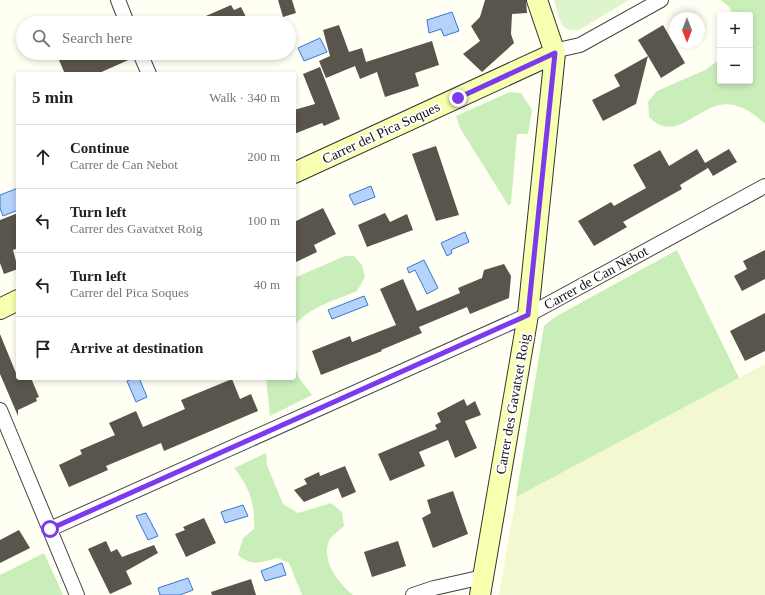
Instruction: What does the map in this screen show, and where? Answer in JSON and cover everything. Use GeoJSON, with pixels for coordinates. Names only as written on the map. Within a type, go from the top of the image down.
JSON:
{"type":"FeatureCollection","features":[{"type":"Feature","properties":{"kind":"street"},"geometry":{"type":"LineString","coordinates":[[118,0],[124,16]]}},
{"type":"Feature","properties":{"kind":"street","name":"Carrer des Gavatxet Roig"},"geometry":{"type":"LineString","coordinates":[[482,586],[528,315],[555,53],[537,0]]}},
{"type":"Feature","properties":{"kind":"street","name":"Carrer del Pica Soques"},"geometry":{"type":"LineString","coordinates":[[296,172],[562,49],[580,45],[661,0]]}},
{"type":"Feature","properties":{"kind":"street"},"geometry":{"type":"LineString","coordinates":[[143,60],[148,72]]}},
{"type":"Feature","properties":{"kind":"street","name":"Carrer de Can Nebot"},"geometry":{"type":"LineString","coordinates":[[50,529],[528,315],[765,186]]}},
{"type":"Feature","properties":{"kind":"street"},"geometry":{"type":"LineString","coordinates":[[0,308],[16,301]]}},
{"type":"Feature","properties":{"kind":"street"},"geometry":{"type":"LineString","coordinates":[[0,410],[77,595]]}},
{"type":"Feature","properties":{"kind":"street"},"geometry":{"type":"LineString","coordinates":[[413,595],[434,588],[482,586]]}},
{"type":"Feature","properties":{"kind":"green space"},"geometry":{"type":"Polygon","coordinates":[[[554,0],[629,0],[579,30],[572,30],[567,29],[560,22],[554,0]]]}},
{"type":"Feature","properties":{"kind":"green space"},"geometry":{"type":"Polygon","coordinates":[[[721,0],[765,0],[765,124],[747,110],[733,105],[721,105],[710,108],[680,125],[670,127],[660,125],[649,117],[648,102],[657,91],[705,70],[717,61],[717,84],[753,84],[753,12],[732,12],[730,8],[721,0]]]}},
{"type":"Feature","properties":{"kind":"green space"},"geometry":{"type":"Polygon","coordinates":[[[510,92],[521,93],[532,110],[528,134],[517,134],[511,204],[508,205],[460,128],[456,116],[510,92]]]}},
{"type":"Feature","properties":{"kind":"green space"},"geometry":{"type":"Polygon","coordinates":[[[677,250],[739,378],[516,497],[544,326],[555,317],[677,250]]]}},
{"type":"Feature","properties":{"kind":"green space"},"geometry":{"type":"Polygon","coordinates":[[[345,256],[354,256],[362,265],[365,277],[357,291],[315,309],[300,319],[296,324],[296,277],[345,256]]]}},
{"type":"Feature","properties":{"kind":"green space"},"geometry":{"type":"Polygon","coordinates":[[[765,364],[765,595],[499,595],[516,497],[765,364]]]}},
{"type":"Feature","properties":{"kind":"green space"},"geometry":{"type":"Polygon","coordinates":[[[296,371],[299,378],[312,395],[270,416],[266,380],[296,380],[296,371]]]}},
{"type":"Feature","properties":{"kind":"green space"},"geometry":{"type":"Polygon","coordinates":[[[266,453],[267,465],[283,504],[298,513],[331,503],[342,512],[344,526],[330,539],[327,549],[327,557],[329,564],[337,578],[353,595],[302,595],[289,563],[278,558],[262,562],[252,562],[243,559],[238,555],[243,538],[254,529],[254,511],[248,489],[234,468],[266,453]]]}},
{"type":"Feature","properties":{"kind":"green space"},"geometry":{"type":"Polygon","coordinates":[[[44,553],[63,595],[0,595],[0,575],[44,553]]]}},
{"type":"Feature","properties":{"kind":"water"},"geometry":{"type":"Polygon","coordinates":[[[452,12],[459,31],[444,36],[441,29],[429,33],[427,20],[452,12]]]}},
{"type":"Feature","properties":{"kind":"water"},"geometry":{"type":"Polygon","coordinates":[[[320,38],[327,52],[304,61],[298,48],[320,38]]]}},
{"type":"Feature","properties":{"kind":"water"},"geometry":{"type":"Polygon","coordinates":[[[371,186],[375,197],[354,205],[349,195],[371,186]]]}},
{"type":"Feature","properties":{"kind":"water"},"geometry":{"type":"Polygon","coordinates":[[[16,189],[16,211],[3,216],[0,208],[0,195],[16,189]]]}},
{"type":"Feature","properties":{"kind":"water"},"geometry":{"type":"Polygon","coordinates":[[[465,232],[469,242],[451,250],[452,253],[447,256],[441,243],[465,232]]]}},
{"type":"Feature","properties":{"kind":"water"},"geometry":{"type":"Polygon","coordinates":[[[424,260],[438,288],[427,294],[415,270],[409,273],[407,268],[424,260]]]}},
{"type":"Feature","properties":{"kind":"water"},"geometry":{"type":"Polygon","coordinates":[[[364,296],[368,305],[332,319],[328,310],[364,296]]]}},
{"type":"Feature","properties":{"kind":"water"},"geometry":{"type":"Polygon","coordinates":[[[140,380],[147,397],[136,402],[127,381],[140,380]]]}},
{"type":"Feature","properties":{"kind":"water"},"geometry":{"type":"Polygon","coordinates":[[[243,505],[248,516],[225,523],[221,512],[243,505]]]}},
{"type":"Feature","properties":{"kind":"water"},"geometry":{"type":"Polygon","coordinates":[[[146,513],[158,536],[148,540],[136,516],[146,513]]]}},
{"type":"Feature","properties":{"kind":"water"},"geometry":{"type":"Polygon","coordinates":[[[282,563],[286,575],[265,581],[261,571],[282,563]]]}},
{"type":"Feature","properties":{"kind":"water"},"geometry":{"type":"Polygon","coordinates":[[[188,578],[193,590],[180,595],[160,595],[158,588],[188,578]]]}},
{"type":"Feature","properties":{"kind":"building"},"geometry":{"type":"Polygon","coordinates":[[[278,0],[292,0],[296,13],[283,16],[278,0]]]}},
{"type":"Feature","properties":{"kind":"building"},"geometry":{"type":"Polygon","coordinates":[[[485,0],[526,0],[527,13],[512,14],[511,34],[514,43],[482,72],[463,54],[480,41],[471,26],[480,17],[485,0]]]}},
{"type":"Feature","properties":{"kind":"building"},"geometry":{"type":"Polygon","coordinates":[[[231,5],[234,10],[241,7],[246,16],[206,16],[231,5]]]}},
{"type":"Feature","properties":{"kind":"building"},"geometry":{"type":"Polygon","coordinates":[[[339,25],[349,52],[362,48],[366,62],[432,41],[439,65],[415,73],[419,86],[385,97],[377,72],[360,79],[355,66],[326,78],[319,61],[330,56],[323,30],[339,25]]]}},
{"type":"Feature","properties":{"kind":"building"},"geometry":{"type":"Polygon","coordinates":[[[663,25],[669,35],[669,48],[676,48],[685,63],[661,78],[638,40],[663,25]]]}},
{"type":"Feature","properties":{"kind":"building"},"geometry":{"type":"Polygon","coordinates":[[[648,56],[636,104],[603,121],[592,100],[620,86],[614,75],[648,56]]]}},
{"type":"Feature","properties":{"kind":"building"},"geometry":{"type":"Polygon","coordinates":[[[59,60],[128,60],[102,72],[64,72],[59,60]]]}},
{"type":"Feature","properties":{"kind":"building"},"geometry":{"type":"Polygon","coordinates":[[[320,67],[340,119],[324,126],[322,123],[296,133],[296,109],[315,104],[303,74],[320,67]]]}},
{"type":"Feature","properties":{"kind":"building"},"geometry":{"type":"Polygon","coordinates":[[[436,146],[459,215],[436,221],[412,154],[436,146]]]}},
{"type":"Feature","properties":{"kind":"building"},"geometry":{"type":"Polygon","coordinates":[[[697,149],[708,168],[680,185],[682,189],[623,222],[627,227],[594,246],[578,221],[611,202],[614,206],[646,188],[633,165],[660,150],[669,166],[697,149]]]}},
{"type":"Feature","properties":{"kind":"building"},"geometry":{"type":"Polygon","coordinates":[[[729,149],[737,162],[713,176],[705,163],[729,149]]]}},
{"type":"Feature","properties":{"kind":"building"},"geometry":{"type":"Polygon","coordinates":[[[323,208],[336,234],[314,245],[317,252],[296,262],[296,221],[323,208]]]}},
{"type":"Feature","properties":{"kind":"building"},"geometry":{"type":"Polygon","coordinates":[[[385,213],[390,222],[407,214],[413,230],[367,247],[358,225],[385,213]]]}},
{"type":"Feature","properties":{"kind":"building"},"geometry":{"type":"Polygon","coordinates":[[[16,214],[16,249],[13,250],[16,261],[16,270],[4,274],[0,263],[0,220],[16,214]]]}},
{"type":"Feature","properties":{"kind":"building"},"geometry":{"type":"Polygon","coordinates":[[[765,250],[765,279],[742,291],[734,276],[747,269],[743,261],[765,250]]]}},
{"type":"Feature","properties":{"kind":"building"},"geometry":{"type":"Polygon","coordinates":[[[504,264],[511,276],[509,298],[470,314],[467,307],[419,327],[422,333],[381,350],[382,351],[321,375],[312,351],[350,336],[352,342],[396,325],[380,289],[403,279],[417,311],[460,293],[458,288],[482,278],[484,270],[504,264]]]}},
{"type":"Feature","properties":{"kind":"building"},"geometry":{"type":"Polygon","coordinates":[[[765,313],[765,351],[745,361],[730,331],[765,313]]]}},
{"type":"Feature","properties":{"kind":"building"},"geometry":{"type":"Polygon","coordinates":[[[0,334],[16,373],[16,380],[32,380],[39,397],[36,398],[37,401],[18,410],[18,416],[0,374],[0,334]]]}},
{"type":"Feature","properties":{"kind":"building"},"geometry":{"type":"Polygon","coordinates":[[[232,380],[240,399],[251,394],[258,411],[164,451],[161,443],[106,466],[108,470],[69,487],[59,465],[82,454],[80,450],[115,435],[109,423],[136,411],[143,427],[185,409],[181,400],[232,380]]]}},
{"type":"Feature","properties":{"kind":"building"},"geometry":{"type":"Polygon","coordinates":[[[464,399],[467,406],[475,401],[481,415],[465,421],[477,448],[455,458],[448,440],[419,452],[425,466],[390,481],[378,454],[437,429],[435,425],[441,422],[437,413],[464,399]]]}},
{"type":"Feature","properties":{"kind":"building"},"geometry":{"type":"Polygon","coordinates":[[[345,466],[356,492],[342,498],[338,488],[304,502],[294,490],[307,484],[304,479],[319,472],[320,476],[345,466]]]}},
{"type":"Feature","properties":{"kind":"building"},"geometry":{"type":"Polygon","coordinates":[[[453,491],[468,534],[433,548],[422,518],[431,513],[427,500],[453,491]]]}},
{"type":"Feature","properties":{"kind":"building"},"geometry":{"type":"Polygon","coordinates":[[[204,518],[216,543],[186,557],[175,534],[185,530],[183,527],[204,518]]]}},
{"type":"Feature","properties":{"kind":"building"},"geometry":{"type":"Polygon","coordinates":[[[19,530],[30,548],[0,563],[0,540],[19,530]]]}},
{"type":"Feature","properties":{"kind":"building"},"geometry":{"type":"Polygon","coordinates":[[[106,541],[111,552],[117,549],[122,557],[154,545],[158,553],[126,571],[132,584],[110,594],[88,549],[106,541]]]}},
{"type":"Feature","properties":{"kind":"building"},"geometry":{"type":"Polygon","coordinates":[[[398,541],[406,566],[372,577],[364,552],[398,541]]]}},
{"type":"Feature","properties":{"kind":"building"},"geometry":{"type":"Polygon","coordinates":[[[251,579],[256,595],[212,595],[211,592],[251,579]]]}},
{"type":"Feature","properties":{"kind":"route"},"geometry":{"type":"LineString","coordinates":[[50,529],[528,315],[555,53],[458,98]]}}]}
